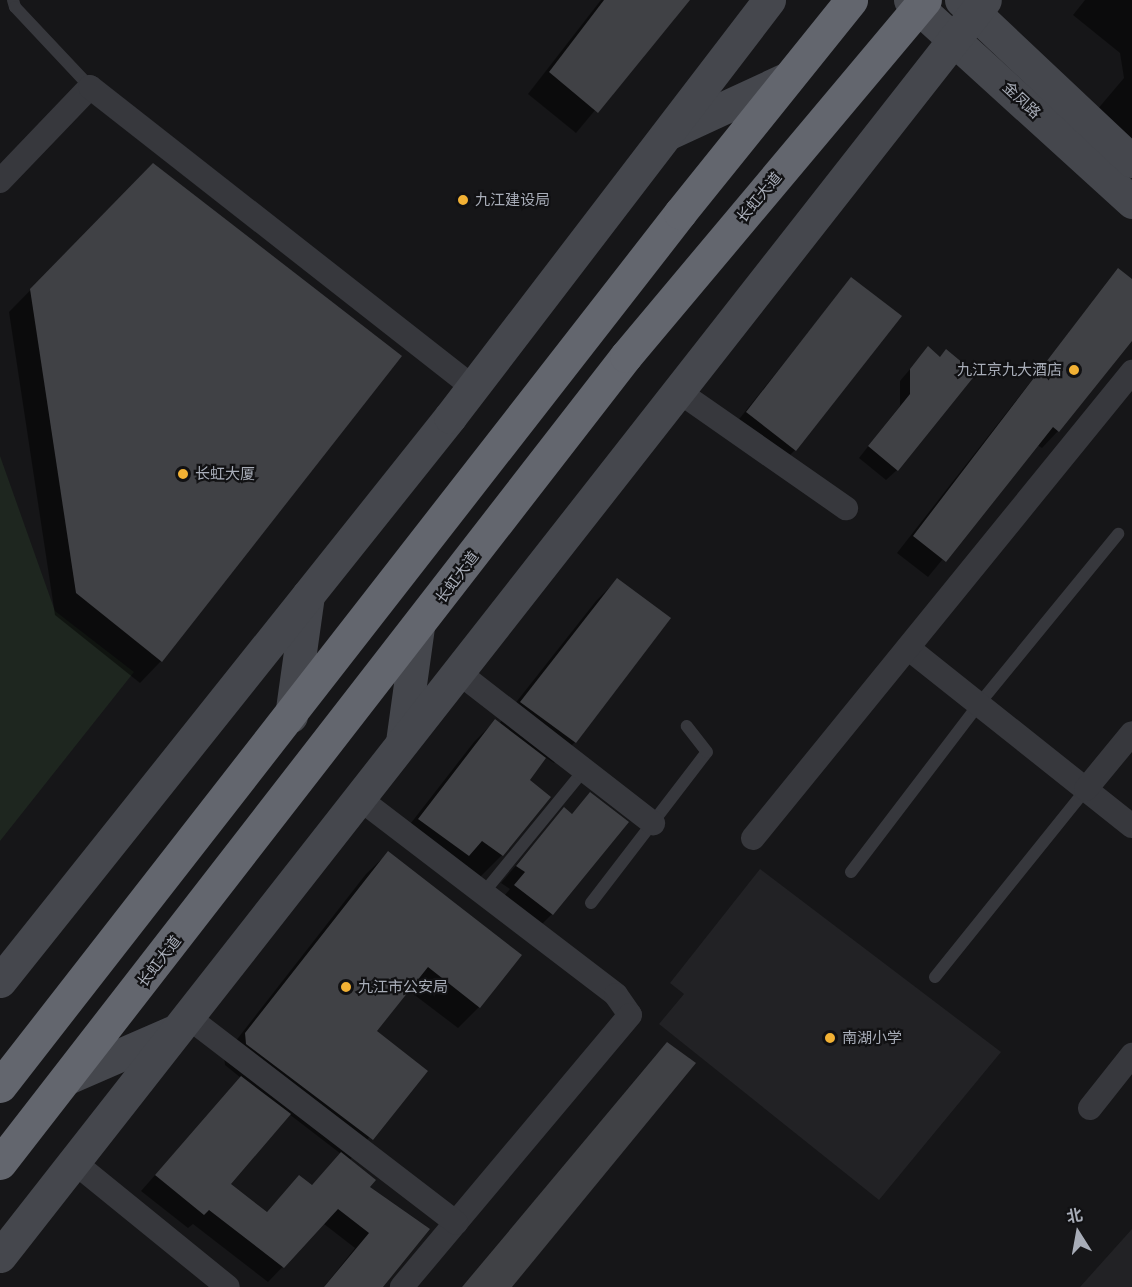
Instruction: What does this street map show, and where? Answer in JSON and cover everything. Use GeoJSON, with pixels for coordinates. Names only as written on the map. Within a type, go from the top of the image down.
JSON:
{"type":"FeatureCollection","features":[{"type":"Feature","properties":{"kind":"highway"},"geometry":{"type":"LineString","coordinates":[[0,1086],[851,0]]}},
{"type":"Feature","properties":{"kind":"highway","name":"长虹大道"},"geometry":{"type":"LineString","coordinates":[[0,1163],[626,356],[918,2]]}},
{"type":"Feature","properties":{"kind":"street"},"geometry":{"type":"LineString","coordinates":[[0,981],[472,386],[769,0]]}},
{"type":"Feature","properties":{"kind":"street","name":"金凤路"},"geometry":{"type":"LineString","coordinates":[[918,2],[969,13],[1132,161]]}},
{"type":"Feature","properties":{"kind":"street"},"geometry":{"type":"LineString","coordinates":[[0,1256],[360,799],[969,13]]}},
{"type":"Feature","properties":{"kind":"street","name":"金凤路"},"geometry":{"type":"LineString","coordinates":[[969,13],[1132,202]]}},
{"type":"Feature","properties":{"kind":"street"},"geometry":{"type":"LineString","coordinates":[[663,135],[788,78]]}},
{"type":"Feature","properties":{"kind":"street"},"geometry":{"type":"LineString","coordinates":[[0,181],[90,87],[472,386]]}},
{"type":"Feature","properties":{"kind":"street"},"geometry":{"type":"LineString","coordinates":[[753,838],[1132,372]]}},
{"type":"Feature","properties":{"kind":"street"},"geometry":{"type":"LineString","coordinates":[[678,391],[846,508]]}},
{"type":"Feature","properties":{"kind":"street"},"geometry":{"type":"LineString","coordinates":[[291,716],[308,594]]}},
{"type":"Feature","properties":{"kind":"street"},"geometry":{"type":"LineString","coordinates":[[402,744],[418,627]]}},
{"type":"Feature","properties":{"kind":"street"},"geometry":{"type":"LineString","coordinates":[[908,648],[1132,826]]}},
{"type":"Feature","properties":{"kind":"street"},"geometry":{"type":"LineString","coordinates":[[458,672],[652,824]]}},
{"type":"Feature","properties":{"kind":"street"},"geometry":{"type":"LineString","coordinates":[[1086,789],[1132,733]]}},
{"type":"Feature","properties":{"kind":"street"},"geometry":{"type":"LineString","coordinates":[[360,799],[485,891],[616,995],[630,1015],[402,1287]]}},
{"type":"Feature","properties":{"kind":"street"},"geometry":{"type":"LineString","coordinates":[[67,1078],[183,1023]]}},
{"type":"Feature","properties":{"kind":"street"},"geometry":{"type":"LineString","coordinates":[[183,1023],[456,1223]]}},
{"type":"Feature","properties":{"kind":"street"},"geometry":{"type":"LineString","coordinates":[[1090,1108],[1132,1055]]}},
{"type":"Feature","properties":{"kind":"street"},"geometry":{"type":"LineString","coordinates":[[74,1162],[228,1287]]}},
{"type":"Feature","properties":{"kind":"lane"},"geometry":{"type":"LineString","coordinates":[[13,0],[15,7],[90,87]]}},
{"type":"Feature","properties":{"kind":"lane"},"geometry":{"type":"LineString","coordinates":[[851,872],[979,704],[1118,534]]}},
{"type":"Feature","properties":{"kind":"lane"},"geometry":{"type":"LineString","coordinates":[[591,903],[707,752],[687,726]]}},
{"type":"Feature","properties":{"kind":"lane"},"geometry":{"type":"LineString","coordinates":[[485,891],[584,770]]}},
{"type":"Feature","properties":{"kind":"lane"},"geometry":{"type":"LineString","coordinates":[[935,977],[1086,789]]}},
{"type":"Feature","properties":{"kind":"shaded area"},"geometry":{"type":"Polygon","coordinates":[[[0,456],[55,611],[134,672],[0,841],[0,456]]]}},
{"type":"Feature","properties":{"kind":"shaded area","name":"南湖小学"},"geometry":{"type":"Polygon","coordinates":[[[760,869],[1001,1052],[879,1200],[659,1024],[684,994],[670,983],[760,869]]]}},
{"type":"Feature","properties":{"kind":"shaded area"},"geometry":{"type":"Polygon","coordinates":[[[1132,1229],[1132,1287],[1080,1287],[1132,1229]]]}},
{"type":"Feature","properties":{"kind":"building"},"geometry":{"type":"Polygon","coordinates":[[[604,0],[690,0],[598,113],[549,72],[604,0]]]}},
{"type":"Feature","properties":{"kind":"building","name":"长虹大厦"},"geometry":{"type":"Polygon","coordinates":[[[153,163],[402,356],[162,662],[76,593],[30,289],[153,163]]]}},
{"type":"Feature","properties":{"kind":"building"},"geometry":{"type":"Polygon","coordinates":[[[1118,268],[1132,279],[1132,341],[1059,432],[1053,427],[946,562],[913,536],[1118,268]]]}},
{"type":"Feature","properties":{"kind":"building"},"geometry":{"type":"Polygon","coordinates":[[[851,277],[902,316],[796,451],[746,412],[851,277]]]}},
{"type":"Feature","properties":{"kind":"building"},"geometry":{"type":"Polygon","coordinates":[[[928,346],[940,357],[946,349],[976,374],[898,471],[868,446],[910,394],[910,369],[928,346]]]}},
{"type":"Feature","properties":{"kind":"building"},"geometry":{"type":"Polygon","coordinates":[[[617,578],[671,618],[576,743],[520,702],[617,578]]]}},
{"type":"Feature","properties":{"kind":"building"},"geometry":{"type":"Polygon","coordinates":[[[495,719],[546,758],[530,780],[551,797],[503,856],[482,841],[469,856],[418,819],[495,719]]]}},
{"type":"Feature","properties":{"kind":"building"},"geometry":{"type":"Polygon","coordinates":[[[590,792],[629,822],[553,915],[514,885],[525,872],[516,866],[564,807],[572,814],[590,792]]]}},
{"type":"Feature","properties":{"kind":"building","name":"九江市公安局"},"geometry":{"type":"Polygon","coordinates":[[[388,851],[522,955],[480,1008],[428,967],[377,1031],[428,1071],[373,1140],[246,1044],[245,1033],[388,851]]]}},
{"type":"Feature","properties":{"kind":"building"},"geometry":{"type":"Polygon","coordinates":[[[667,1042],[696,1063],[512,1287],[462,1287],[667,1042]]]}},
{"type":"Feature","properties":{"kind":"building"},"geometry":{"type":"Polygon","coordinates":[[[241,1076],[291,1114],[231,1184],[267,1212],[299,1175],[312,1185],[341,1152],[376,1180],[370,1187],[430,1229],[383,1287],[324,1287],[369,1233],[338,1209],[284,1268],[209,1210],[204,1215],[155,1175],[241,1076]]]}},
{"type":"Feature","properties":{"kind":"place","name":"九江建设局"},"geometry":{"type":"Point","coordinates":[463,200]}},
{"type":"Feature","properties":{"kind":"place","name":"九江京九大酒店"},"geometry":{"type":"Point","coordinates":[1074,370]}},
{"type":"Feature","properties":{"kind":"place","name":"长虹大厦"},"geometry":{"type":"Point","coordinates":[183,474]}},
{"type":"Feature","properties":{"kind":"place","name":"九江市公安局"},"geometry":{"type":"Point","coordinates":[346,987]}},
{"type":"Feature","properties":{"kind":"place","name":"南湖小学"},"geometry":{"type":"Point","coordinates":[830,1038]}}]}
